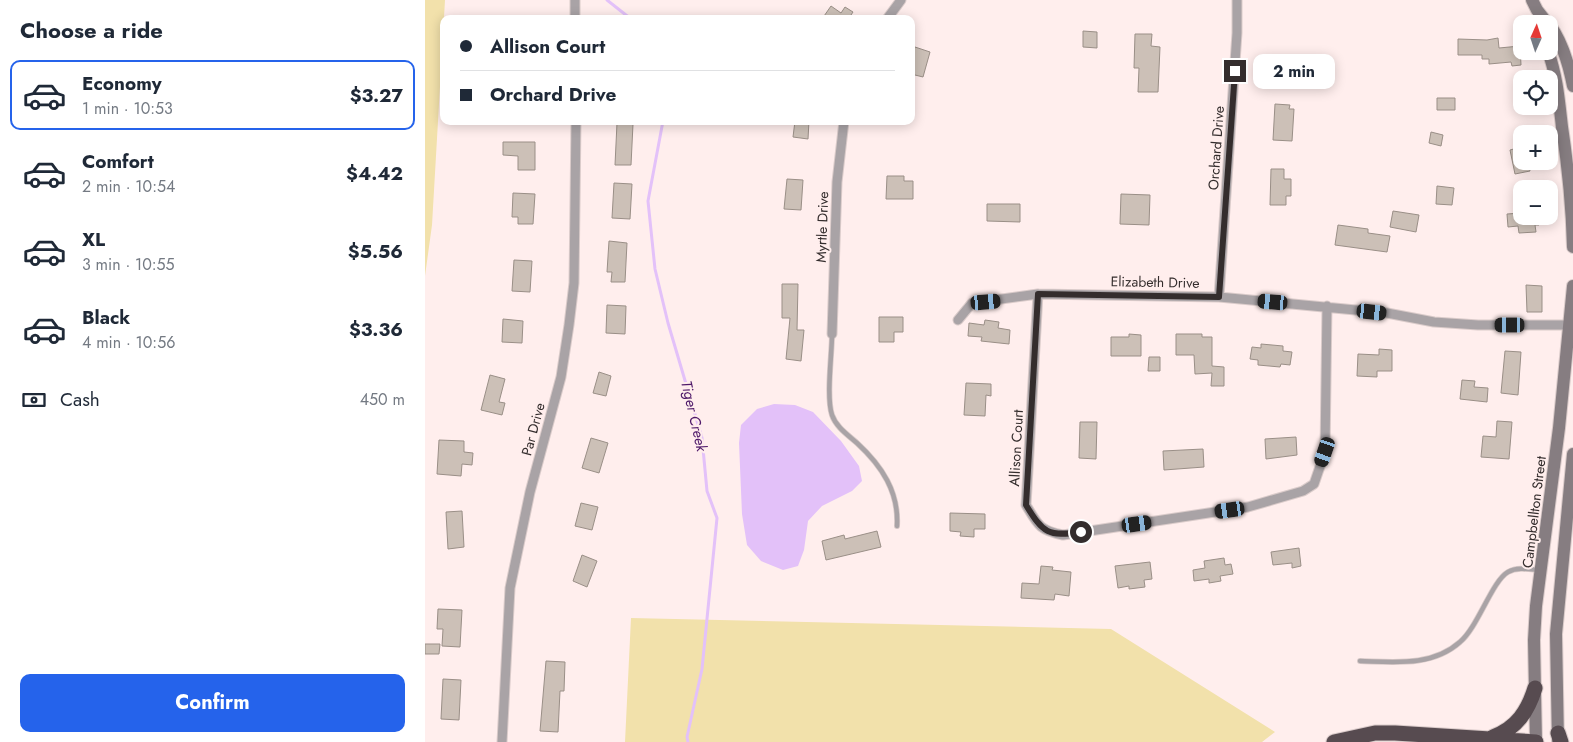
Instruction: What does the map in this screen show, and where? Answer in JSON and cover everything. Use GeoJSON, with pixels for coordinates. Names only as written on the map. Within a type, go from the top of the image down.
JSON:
{"type":"FeatureCollection","features":[{"type":"Feature","properties":{"kind":"highway"},"geometry":{"type":"LineString","coordinates":[[1491,738],[1511,729],[1517,723],[1530,703],[1535,688]]}},
{"type":"Feature","properties":{"kind":"highway"},"geometry":{"type":"LineString","coordinates":[[1334,742],[1355,736],[1388,733],[1536,742]]}},
{"type":"Feature","properties":{"kind":"main road"},"geometry":{"type":"LineString","coordinates":[[1558,39],[1564,52],[1573,86]]}},
{"type":"Feature","properties":{"kind":"main road"},"geometry":{"type":"LineString","coordinates":[[1551,60],[1555,72],[1565,144],[1572,208],[1573,247]]}},
{"type":"Feature","properties":{"kind":"main road","name":"Campbellton Street"},"geometry":{"type":"LineString","coordinates":[[1536,742],[1534,640],[1573,286]]}},
{"type":"Feature","properties":{"kind":"main road"},"geometry":{"type":"LineString","coordinates":[[1559,739],[1556,634],[1569,547],[1569,504],[1573,454]]}},
{"type":"Feature","properties":{"kind":"main road"},"geometry":{"type":"LineString","coordinates":[[1569,504],[1573,484]]}},
{"type":"Feature","properties":{"kind":"main road"},"geometry":{"type":"LineString","coordinates":[[1550,500],[1557,542],[1569,547]]}},
{"type":"Feature","properties":{"kind":"street"},"geometry":{"type":"LineString","coordinates":[[575,0],[575,15]]}},
{"type":"Feature","properties":{"kind":"street"},"geometry":{"type":"LineString","coordinates":[[890,15],[901,0]]}},
{"type":"Feature","properties":{"kind":"street","name":"Orchard Drive"},"geometry":{"type":"LineString","coordinates":[[1219,297],[1237,33],[1237,0]]}},
{"type":"Feature","properties":{"kind":"street","name":"Par Drive"},"geometry":{"type":"LineString","coordinates":[[502,742],[510,588],[529,492],[561,377],[569,325],[574,283],[576,125]]}},
{"type":"Feature","properties":{"kind":"street","name":"Myrtle Drive"},"geometry":{"type":"LineString","coordinates":[[832,334],[837,182],[844,125]]}},
{"type":"Feature","properties":{"kind":"street","name":"Elizabeth Drive"},"geometry":{"type":"LineString","coordinates":[[958,320],[972,303],[1038,294],[1219,297],[1327,306],[1451,323],[1570,325]]}},
{"type":"Feature","properties":{"kind":"street","name":"Allison Court"},"geometry":{"type":"LineString","coordinates":[[1038,294],[1026,505],[1045,531],[1063,535],[1249,507],[1303,491],[1314,484],[1325,452],[1327,306]]}},
{"type":"Feature","properties":{"kind":"street"},"geometry":{"type":"LineString","coordinates":[[1569,504],[1573,517]]}},
{"type":"Feature","properties":{"kind":"lane"},"geometry":{"type":"LineString","coordinates":[[832,334],[829,399],[832,415],[840,428],[859,444],[885,474],[892,487],[897,526]]}},
{"type":"Feature","properties":{"kind":"lane"},"geometry":{"type":"LineString","coordinates":[[1360,661],[1416,662],[1438,655],[1460,642],[1483,611],[1493,590],[1506,573],[1519,569],[1542,570]]}},
{"type":"Feature","properties":{"kind":"shaded area"},"geometry":{"type":"Polygon","coordinates":[[[425,0],[445,0],[444,15],[440,15],[440,87],[432,225],[425,276],[425,0]]]}},
{"type":"Feature","properties":{"kind":"shaded area"},"geometry":{"type":"Polygon","coordinates":[[[774,404],[795,405],[813,412],[841,441],[859,466],[862,481],[852,491],[822,506],[808,521],[804,550],[798,566],[783,570],[761,561],[747,545],[742,514],[739,443],[741,425],[757,409],[774,404]]]}},
{"type":"Feature","properties":{"kind":"shaded area"},"geometry":{"type":"Polygon","coordinates":[[[631,618],[1111,629],[1275,732],[1262,742],[625,742],[631,618]]]}},
{"type":"Feature","properties":{"kind":"building"},"geometry":{"type":"Polygon","coordinates":[[[831,6],[841,13],[845,7],[853,12],[851,15],[825,15],[831,6]]]}},
{"type":"Feature","properties":{"kind":"building"},"geometry":{"type":"Polygon","coordinates":[[[1083,31],[1097,32],[1097,48],[1083,47],[1083,31]]]}},
{"type":"Feature","properties":{"kind":"building"},"geometry":{"type":"Polygon","coordinates":[[[1135,34],[1152,34],[1151,46],[1160,47],[1158,92],[1138,92],[1139,68],[1134,68],[1135,34]]]}},
{"type":"Feature","properties":{"kind":"building"},"geometry":{"type":"Polygon","coordinates":[[[1498,38],[1499,48],[1513,47],[1513,60],[1521,60],[1521,65],[1512,66],[1511,62],[1489,64],[1489,59],[1482,59],[1482,55],[1458,55],[1458,39],[1487,40],[1498,38]]]}},
{"type":"Feature","properties":{"kind":"building"},"geometry":{"type":"Polygon","coordinates":[[[915,47],[930,52],[923,77],[915,75],[915,47]]]}},
{"type":"Feature","properties":{"kind":"building"},"geometry":{"type":"Polygon","coordinates":[[[1437,98],[1455,98],[1455,110],[1437,110],[1437,98]]]}},
{"type":"Feature","properties":{"kind":"building"},"geometry":{"type":"Polygon","coordinates":[[[1275,104],[1290,105],[1289,109],[1294,109],[1292,141],[1273,140],[1275,104]]]}},
{"type":"Feature","properties":{"kind":"building"},"geometry":{"type":"Polygon","coordinates":[[[617,125],[633,125],[631,165],[615,165],[617,125]]]}},
{"type":"Feature","properties":{"kind":"building"},"geometry":{"type":"Polygon","coordinates":[[[794,125],[809,125],[808,139],[793,137],[794,125]]]}},
{"type":"Feature","properties":{"kind":"building"},"geometry":{"type":"Polygon","coordinates":[[[1431,132],[1443,135],[1441,146],[1429,143],[1431,132]]]}},
{"type":"Feature","properties":{"kind":"building"},"geometry":{"type":"Polygon","coordinates":[[[503,142],[535,142],[535,170],[518,170],[518,156],[503,155],[503,142]]]}},
{"type":"Feature","properties":{"kind":"building"},"geometry":{"type":"Polygon","coordinates":[[[1513,149],[1513,164],[1510,150],[1513,149]]]}},
{"type":"Feature","properties":{"kind":"building"},"geometry":{"type":"Polygon","coordinates":[[[1271,169],[1284,169],[1284,179],[1291,179],[1291,196],[1286,196],[1286,205],[1270,205],[1271,169]]]}},
{"type":"Feature","properties":{"kind":"building"},"geometry":{"type":"Polygon","coordinates":[[[1514,170],[1530,170],[1530,171],[1515,174],[1514,170]]]}},
{"type":"Feature","properties":{"kind":"building"},"geometry":{"type":"Polygon","coordinates":[[[887,176],[904,176],[904,181],[913,181],[913,199],[886,199],[887,176]]]}},
{"type":"Feature","properties":{"kind":"building"},"geometry":{"type":"Polygon","coordinates":[[[787,179],[803,180],[801,210],[784,209],[787,179]]]}},
{"type":"Feature","properties":{"kind":"building"},"geometry":{"type":"Polygon","coordinates":[[[614,183],[632,184],[630,219],[612,218],[614,183]]]}},
{"type":"Feature","properties":{"kind":"building"},"geometry":{"type":"Polygon","coordinates":[[[1437,186],[1454,188],[1452,205],[1436,204],[1437,186]]]}},
{"type":"Feature","properties":{"kind":"building"},"geometry":{"type":"Polygon","coordinates":[[[513,193],[535,194],[533,224],[518,224],[518,217],[512,217],[513,193]]]}},
{"type":"Feature","properties":{"kind":"building"},"geometry":{"type":"Polygon","coordinates":[[[1121,194],[1150,195],[1149,225],[1120,224],[1121,194]]]}},
{"type":"Feature","properties":{"kind":"building"},"geometry":{"type":"Polygon","coordinates":[[[987,204],[1020,204],[1020,222],[987,221],[987,204]]]}},
{"type":"Feature","properties":{"kind":"building"},"geometry":{"type":"Polygon","coordinates":[[[1393,211],[1419,215],[1416,232],[1390,227],[1393,211]]]}},
{"type":"Feature","properties":{"kind":"building"},"geometry":{"type":"Polygon","coordinates":[[[1507,214],[1513,214],[1513,225],[1535,225],[1536,232],[1519,233],[1518,226],[1508,227],[1507,214]]]}},
{"type":"Feature","properties":{"kind":"building"},"geometry":{"type":"Polygon","coordinates":[[[1338,225],[1368,229],[1368,233],[1390,236],[1387,252],[1335,245],[1338,225]]]}},
{"type":"Feature","properties":{"kind":"building"},"geometry":{"type":"Polygon","coordinates":[[[609,241],[627,243],[625,282],[611,282],[612,272],[607,272],[609,241]]]}},
{"type":"Feature","properties":{"kind":"building"},"geometry":{"type":"Polygon","coordinates":[[[514,260],[532,261],[530,292],[512,291],[514,260]]]}},
{"type":"Feature","properties":{"kind":"building"},"geometry":{"type":"Polygon","coordinates":[[[782,284],[798,284],[797,330],[804,330],[801,361],[786,359],[790,318],[782,318],[782,284]]]}},
{"type":"Feature","properties":{"kind":"building"},"geometry":{"type":"Polygon","coordinates":[[[1526,285],[1542,286],[1542,312],[1527,312],[1526,285]]]}},
{"type":"Feature","properties":{"kind":"building"},"geometry":{"type":"Polygon","coordinates":[[[607,305],[626,306],[625,334],[606,333],[607,305]]]}},
{"type":"Feature","properties":{"kind":"building"},"geometry":{"type":"Polygon","coordinates":[[[879,317],[903,317],[903,332],[894,332],[894,342],[879,342],[879,317]]]}},
{"type":"Feature","properties":{"kind":"building"},"geometry":{"type":"Polygon","coordinates":[[[503,319],[523,321],[522,343],[502,342],[503,319]]]}},
{"type":"Feature","properties":{"kind":"building"},"geometry":{"type":"Polygon","coordinates":[[[985,320],[999,322],[998,328],[1010,330],[1009,344],[981,341],[982,337],[968,336],[969,323],[984,325],[985,320]]]}},
{"type":"Feature","properties":{"kind":"building"},"geometry":{"type":"Polygon","coordinates":[[[1129,334],[1141,335],[1141,356],[1111,356],[1111,337],[1129,337],[1129,334]]]}},
{"type":"Feature","properties":{"kind":"building"},"geometry":{"type":"Polygon","coordinates":[[[1176,334],[1202,334],[1202,337],[1212,337],[1212,366],[1224,367],[1224,386],[1211,386],[1212,373],[1195,374],[1194,355],[1176,355],[1176,334]]]}},
{"type":"Feature","properties":{"kind":"building"},"geometry":{"type":"Polygon","coordinates":[[[1261,344],[1283,346],[1283,351],[1292,352],[1290,365],[1281,364],[1280,367],[1258,365],[1258,360],[1250,359],[1252,347],[1261,348],[1261,344]]]}},
{"type":"Feature","properties":{"kind":"building"},"geometry":{"type":"Polygon","coordinates":[[[1379,349],[1392,350],[1392,371],[1377,371],[1377,377],[1357,376],[1358,354],[1379,355],[1379,349]]]}},
{"type":"Feature","properties":{"kind":"building"},"geometry":{"type":"Polygon","coordinates":[[[1505,351],[1521,352],[1518,395],[1501,393],[1505,351]]]}},
{"type":"Feature","properties":{"kind":"building"},"geometry":{"type":"Polygon","coordinates":[[[1149,357],[1160,357],[1160,371],[1148,371],[1149,357]]]}},
{"type":"Feature","properties":{"kind":"building"},"geometry":{"type":"Polygon","coordinates":[[[599,372],[611,376],[606,396],[593,393],[599,372]]]}},
{"type":"Feature","properties":{"kind":"building"},"geometry":{"type":"Polygon","coordinates":[[[490,375],[505,379],[499,402],[505,403],[502,415],[481,410],[490,375]]]}},
{"type":"Feature","properties":{"kind":"building"},"geometry":{"type":"Polygon","coordinates":[[[1462,380],[1475,381],[1474,387],[1488,388],[1487,402],[1460,399],[1462,380]]]}},
{"type":"Feature","properties":{"kind":"building"},"geometry":{"type":"Polygon","coordinates":[[[966,383],[991,384],[991,396],[986,395],[985,416],[964,415],[966,383]]]}},
{"type":"Feature","properties":{"kind":"building"},"geometry":{"type":"Polygon","coordinates":[[[1497,421],[1512,422],[1509,459],[1481,457],[1483,436],[1496,437],[1497,421]]]}},
{"type":"Feature","properties":{"kind":"building"},"geometry":{"type":"Polygon","coordinates":[[[1080,422],[1097,422],[1096,459],[1079,458],[1080,422]]]}},
{"type":"Feature","properties":{"kind":"building"},"geometry":{"type":"Polygon","coordinates":[[[1296,437],[1297,455],[1266,459],[1265,439],[1296,437]]]}},
{"type":"Feature","properties":{"kind":"building"},"geometry":{"type":"Polygon","coordinates":[[[591,438],[608,443],[599,473],[582,468],[591,438]]]}},
{"type":"Feature","properties":{"kind":"building"},"geometry":{"type":"Polygon","coordinates":[[[439,440],[464,441],[464,452],[473,453],[472,465],[462,464],[461,476],[437,474],[439,440]]]}},
{"type":"Feature","properties":{"kind":"building"},"geometry":{"type":"Polygon","coordinates":[[[1203,449],[1204,467],[1164,470],[1163,451],[1203,449]]]}},
{"type":"Feature","properties":{"kind":"building"},"geometry":{"type":"Polygon","coordinates":[[[581,503],[598,507],[592,530],[575,526],[581,503]]]}},
{"type":"Feature","properties":{"kind":"building"},"geometry":{"type":"Polygon","coordinates":[[[462,511],[464,547],[448,549],[446,512],[462,511]]]}},
{"type":"Feature","properties":{"kind":"building"},"geometry":{"type":"Polygon","coordinates":[[[950,513],[985,514],[985,529],[974,529],[974,537],[960,536],[961,532],[950,531],[950,513]]]}},
{"type":"Feature","properties":{"kind":"building"},"geometry":{"type":"Polygon","coordinates":[[[877,531],[881,547],[826,560],[822,541],[844,535],[845,539],[877,531]]]}},
{"type":"Feature","properties":{"kind":"building"},"geometry":{"type":"Polygon","coordinates":[[[1299,548],[1301,566],[1292,568],[1292,563],[1273,565],[1271,552],[1299,548]]]}},
{"type":"Feature","properties":{"kind":"building"},"geometry":{"type":"Polygon","coordinates":[[[582,555],[597,561],[587,587],[573,581],[582,555]]]}},
{"type":"Feature","properties":{"kind":"building"},"geometry":{"type":"Polygon","coordinates":[[[1224,558],[1225,565],[1231,564],[1233,574],[1220,576],[1221,581],[1209,583],[1209,579],[1194,581],[1193,570],[1205,568],[1204,561],[1224,558]]]}},
{"type":"Feature","properties":{"kind":"building"},"geometry":{"type":"Polygon","coordinates":[[[1150,562],[1152,579],[1144,580],[1145,587],[1129,589],[1129,586],[1118,588],[1115,566],[1150,562]]]}},
{"type":"Feature","properties":{"kind":"building"},"geometry":{"type":"Polygon","coordinates":[[[1041,566],[1053,567],[1052,570],[1071,572],[1069,596],[1055,594],[1054,600],[1021,598],[1022,583],[1039,584],[1041,566]]]}},
{"type":"Feature","properties":{"kind":"building"},"geometry":{"type":"Polygon","coordinates":[[[438,609],[462,610],[460,647],[442,646],[443,629],[437,629],[438,609]]]}},
{"type":"Feature","properties":{"kind":"building"},"geometry":{"type":"Polygon","coordinates":[[[425,644],[440,644],[439,654],[425,654],[425,644]]]}},
{"type":"Feature","properties":{"kind":"building"},"geometry":{"type":"Polygon","coordinates":[[[546,661],[565,662],[564,691],[560,691],[558,732],[540,731],[546,661]]]}},
{"type":"Feature","properties":{"kind":"building"},"geometry":{"type":"Polygon","coordinates":[[[443,679],[461,680],[459,720],[441,719],[443,679]]]}},
{"type":"Feature","properties":{"kind":"waterway","name":"Tiger Creek"},"geometry":{"type":"LineString","coordinates":[[607,0],[626,15]]}},
{"type":"Feature","properties":{"kind":"waterway","name":"Tiger Creek"},"geometry":{"type":"LineString","coordinates":[[662,125],[648,201],[655,269],[668,323],[702,438],[707,491],[717,518],[702,669],[687,737],[688,742]]}},
{"type":"Feature","properties":{"kind":"route"},"geometry":{"type":"LineString","coordinates":[[1081,532],[1063,535],[1045,531],[1026,505],[1038,294],[1219,297],[1235,71]]}}]}
